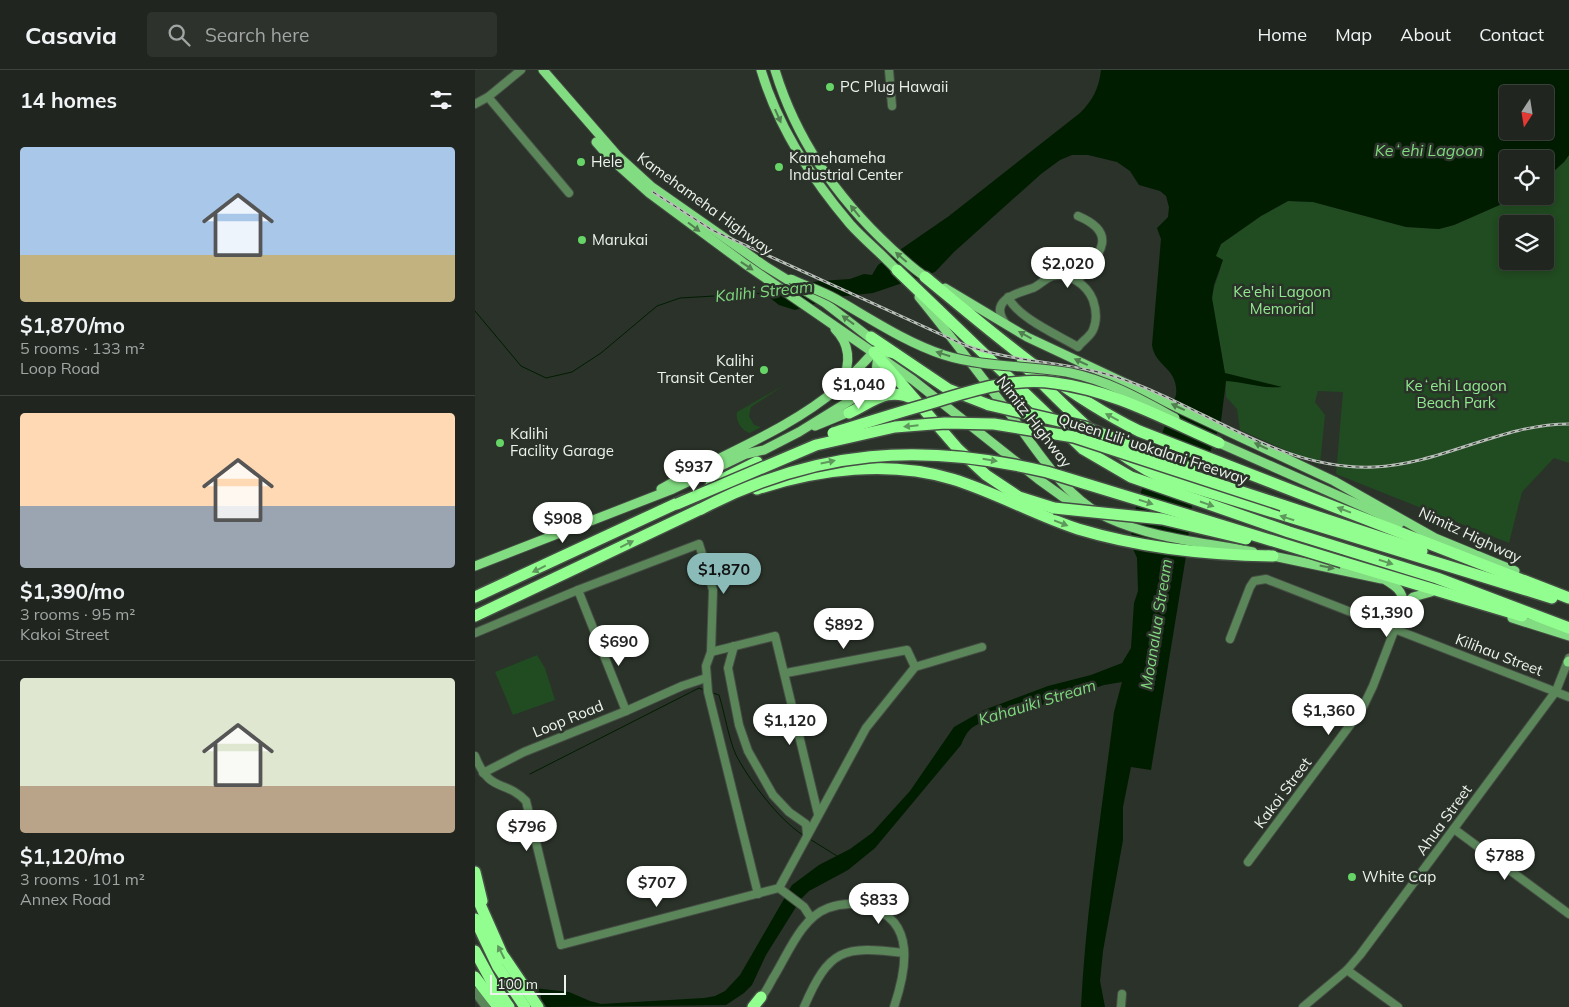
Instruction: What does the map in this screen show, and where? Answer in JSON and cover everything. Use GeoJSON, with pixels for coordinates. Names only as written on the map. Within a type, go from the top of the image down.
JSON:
{"type":"FeatureCollection","features":[{"type":"Feature","properties":{"kind":"highway"},"geometry":{"type":"LineString","coordinates":[[897,270],[913,288],[1083,449],[1131,477],[1168,491],[1437,578],[1569,629]]}},
{"type":"Feature","properties":{"kind":"highway"},"geometry":{"type":"LineString","coordinates":[[925,277],[995,335],[1075,395],[1139,431],[1569,598]]}},
{"type":"Feature","properties":{"kind":"highway"},"geometry":{"type":"LineString","coordinates":[[995,335],[1077,417],[1123,457],[1138,467],[1191,487],[1551,598]]}},
{"type":"Feature","properties":{"kind":"highway"},"geometry":{"type":"LineString","coordinates":[[871,337],[948,389],[975,401],[1085,427],[1281,505]]}},
{"type":"Feature","properties":{"kind":"highway"},"geometry":{"type":"LineString","coordinates":[[877,354],[894,353]]}},
{"type":"Feature","properties":{"kind":"highway"},"geometry":{"type":"LineString","coordinates":[[877,354],[958,449],[986,475],[1019,497],[1054,508],[1169,521],[1342,562]]}},
{"type":"Feature","properties":{"kind":"highway"},"geometry":{"type":"LineString","coordinates":[[677,504],[726,477],[801,444],[977,389],[1009,383],[1044,382],[1092,390],[1219,443]]}},
{"type":"Feature","properties":{"kind":"highway"},"geometry":{"type":"LineString","coordinates":[[849,413],[888,393],[899,394],[915,400]]}},
{"type":"Feature","properties":{"kind":"highway","name":"Queen Liliʻuokalani Freeway"},"geometry":{"type":"LineString","coordinates":[[475,597],[677,504],[816,445],[895,427],[954,423],[994,424],[1074,436],[1433,555],[1569,605]]}},
{"type":"Feature","properties":{"kind":"highway"},"geometry":{"type":"LineString","coordinates":[[475,616],[764,479],[832,461],[902,454],[958,456],[998,461],[1047,472],[1569,629]]}},
{"type":"Feature","properties":{"kind":"highway"},"geometry":{"type":"LineString","coordinates":[[701,508],[782,482],[861,469],[917,471],[953,479],[1081,530],[1147,545],[1237,555],[1273,556]]}},
{"type":"Feature","properties":{"kind":"highway"},"geometry":{"type":"LineString","coordinates":[[475,872],[481,919],[538,1007]]}},
{"type":"Feature","properties":{"kind":"highway"},"geometry":{"type":"LineString","coordinates":[[475,893],[481,919],[498,967],[525,1007]]}},
{"type":"Feature","properties":{"kind":"highway"},"geometry":{"type":"LineString","coordinates":[[475,951],[493,984],[509,1007]]}},
{"type":"Feature","properties":{"kind":"highway"},"geometry":{"type":"LineString","coordinates":[[475,977],[498,1007]]}},
{"type":"Feature","properties":{"kind":"highway"},"geometry":{"type":"LineString","coordinates":[[753,1007],[761,997]]}},
{"type":"Feature","properties":{"kind":"main road","name":"Kamehameha Highway"},"geometry":{"type":"LineString","coordinates":[[536,70],[611,158],[639,185],[719,245],[826,320]]}},
{"type":"Feature","properties":{"kind":"main road","name":"Kamehameha Highway"},"geometry":{"type":"LineString","coordinates":[[543,70],[602,139],[633,171],[665,197],[765,266],[791,281]]}},
{"type":"Feature","properties":{"kind":"main road"},"geometry":{"type":"LineString","coordinates":[[761,70],[767,90],[789,140],[833,203],[868,243],[897,270]]}},
{"type":"Feature","properties":{"kind":"main road","name":"Nimitz Highway"},"geometry":{"type":"LineString","coordinates":[[775,70],[792,115],[814,156],[840,193],[878,236],[925,277],[1027,337],[1334,481],[1435,538],[1569,592]]}},
{"type":"Feature","properties":{"kind":"main road"},"geometry":{"type":"LineString","coordinates":[[475,566],[673,489],[738,458],[764,450],[799,432],[859,394],[876,373],[877,354],[871,337],[791,281]]}},
{"type":"Feature","properties":{"kind":"main road"},"geometry":{"type":"LineString","coordinates":[[791,281],[833,298],[928,349],[974,362],[1089,377],[1127,392],[1219,443],[1435,538]]}},
{"type":"Feature","properties":{"kind":"main road","name":"Nimitz Highway"},"geometry":{"type":"LineString","coordinates":[[913,288],[1079,504],[1107,518],[1161,536],[1273,556],[1384,580],[1431,592],[1569,636]]}},
{"type":"Feature","properties":{"kind":"main road"},"geometry":{"type":"LineString","coordinates":[[826,320],[913,380],[1079,504]]}},
{"type":"Feature","properties":{"kind":"main road"},"geometry":{"type":"LineString","coordinates":[[826,320],[838,332],[848,352],[847,372],[839,387]]}},
{"type":"Feature","properties":{"kind":"main road"},"geometry":{"type":"LineString","coordinates":[[642,500],[739,450],[814,405],[839,387],[877,354]]}},
{"type":"Feature","properties":{"kind":"main road"},"geometry":{"type":"LineString","coordinates":[[799,432],[849,413],[898,378],[913,380]]}},
{"type":"Feature","properties":{"kind":"main road"},"geometry":{"type":"LineString","coordinates":[[1384,580],[1397,587],[1402,593],[1404,606]]}},
{"type":"Feature","properties":{"kind":"main road"},"geometry":{"type":"LineString","coordinates":[[1404,606],[1413,597],[1431,592]]}},
{"type":"Feature","properties":{"kind":"street"},"geometry":{"type":"LineString","coordinates":[[475,104],[488,97],[521,70]]}},
{"type":"Feature","properties":{"kind":"street"},"geometry":{"type":"LineString","coordinates":[[889,70],[892,106]]}},
{"type":"Feature","properties":{"kind":"street"},"geometry":{"type":"LineString","coordinates":[[488,97],[569,192]]}},
{"type":"Feature","properties":{"kind":"street"},"geometry":{"type":"LineString","coordinates":[[1077,281],[1098,254],[1102,244],[1099,229],[1095,224],[1078,216]]}},
{"type":"Feature","properties":{"kind":"street"},"geometry":{"type":"LineString","coordinates":[[984,311],[997,311],[1008,297],[1015,292],[1037,286],[1054,276],[1065,276],[1077,281],[1092,297],[1096,316],[1094,328],[1078,347],[1019,311],[1008,297]]}},
{"type":"Feature","properties":{"kind":"street"},"geometry":{"type":"LineString","coordinates":[[1002,307],[1001,314],[1006,324]]}},
{"type":"Feature","properties":{"kind":"street"},"geometry":{"type":"LineString","coordinates":[[475,633],[577,590],[699,544],[713,590],[711,652],[706,662],[706,678],[758,894]]}},
{"type":"Feature","properties":{"kind":"street","name":"Kilihau Street"},"geometry":{"type":"LineString","coordinates":[[1230,639],[1250,587],[1254,581],[1266,579],[1569,696]]}},
{"type":"Feature","properties":{"kind":"street","name":"Loop Road"},"geometry":{"type":"LineString","coordinates":[[483,773],[524,752],[625,711],[577,590]]}},
{"type":"Feature","properties":{"kind":"street","name":"Kakoi Street"},"geometry":{"type":"LineString","coordinates":[[1248,862],[1362,708],[1373,686],[1404,606]]}},
{"type":"Feature","properties":{"kind":"street"},"geometry":{"type":"LineString","coordinates":[[711,652],[775,636],[786,673],[818,814]]}},
{"type":"Feature","properties":{"kind":"street"},"geometry":{"type":"LineString","coordinates":[[734,646],[728,668],[739,724],[748,751],[773,795],[785,808],[806,824],[806,837]]}},
{"type":"Feature","properties":{"kind":"street"},"geometry":{"type":"LineString","coordinates":[[782,890],[806,837],[866,728],[915,667],[982,647]]}},
{"type":"Feature","properties":{"kind":"street"},"geometry":{"type":"LineString","coordinates":[[786,673],[907,650],[915,667]]}},
{"type":"Feature","properties":{"kind":"street","name":"Ahua Street"},"geometry":{"type":"LineString","coordinates":[[1303,1007],[1347,970],[1556,691],[1569,660]]}},
{"type":"Feature","properties":{"kind":"street"},"geometry":{"type":"LineString","coordinates":[[625,711],[682,686],[706,678]]}},
{"type":"Feature","properties":{"kind":"street"},"geometry":{"type":"LineString","coordinates":[[475,756],[483,773],[490,782],[521,795],[526,801],[561,945],[758,894],[782,890],[805,909],[811,918]]}},
{"type":"Feature","properties":{"kind":"street"},"geometry":{"type":"LineString","coordinates":[[1454,829],[1569,914]]}},
{"type":"Feature","properties":{"kind":"street"},"geometry":{"type":"LineString","coordinates":[[748,1007],[761,997],[811,918],[818,912],[841,905],[857,904],[883,913],[899,927],[904,953],[901,981],[893,1007]]}},
{"type":"Feature","properties":{"kind":"street"},"geometry":{"type":"LineString","coordinates":[[804,1007],[819,975],[828,963],[842,954],[863,949],[904,953]]}},
{"type":"Feature","properties":{"kind":"street"},"geometry":{"type":"LineString","coordinates":[[1347,970],[1398,1007]]}},
{"type":"Feature","properties":{"kind":"street"},"geometry":{"type":"LineString","coordinates":[[475,992],[486,1007]]}},
{"type":"Feature","properties":{"kind":"street"},"geometry":{"type":"LineString","coordinates":[[1121,1007],[1122,994]]}},
{"type":"Feature","properties":{"kind":"green space","name":"Keʻehi Lagoon Beach Park"},"geometry":{"type":"Polygon","coordinates":[[[1569,155],[1569,463],[1554,458],[1522,492],[1509,543],[1336,474],[1343,392],[1318,391],[1315,402],[1325,415],[1320,465],[1240,430],[1237,409],[1226,397],[1226,385],[1213,312],[1212,295],[1221,263],[1221,259],[1215,256],[1221,244],[1261,216],[1288,201],[1313,202],[1406,227],[1439,229],[1454,225],[1500,205],[1554,205],[1554,171],[1569,155]]]}},
{"type":"Feature","properties":{"kind":"green space"},"geometry":{"type":"Polygon","coordinates":[[[786,384],[751,407],[749,416],[754,425],[761,427],[750,433],[742,428],[737,419],[737,412],[786,384]]]}},
{"type":"Feature","properties":{"kind":"green space"},"geometry":{"type":"Polygon","coordinates":[[[537,655],[545,668],[555,700],[513,715],[495,672],[537,655]]]}},
{"type":"Feature","properties":{"kind":"water"},"geometry":{"type":"Polygon","coordinates":[[[1101,70],[1569,70],[1569,155],[1554,171],[1554,150],[1499,150],[1500,205],[1454,225],[1439,229],[1406,227],[1313,202],[1288,201],[1261,216],[1221,244],[1216,256],[1223,260],[1214,285],[1212,298],[1225,373],[1282,387],[1226,381],[1221,421],[1192,505],[1186,556],[1151,770],[1131,767],[1123,807],[1123,840],[1103,951],[1100,981],[1105,1007],[1081,1007],[1095,859],[1114,712],[1122,682],[1104,685],[974,726],[967,733],[961,745],[875,848],[848,870],[809,891],[801,899],[766,955],[752,985],[726,1005],[547,1007],[541,1001],[541,993],[534,988],[569,992],[601,1004],[704,998],[715,996],[725,991],[740,975],[792,885],[819,865],[850,849],[872,833],[910,791],[954,727],[984,710],[1048,686],[1091,675],[1122,663],[1131,648],[1134,603],[1138,591],[1137,558],[1130,542],[1136,506],[1176,395],[1174,379],[1157,358],[1152,345],[1161,239],[1157,228],[1168,217],[1169,207],[1166,196],[1160,191],[1139,185],[1130,171],[1117,162],[1088,155],[1072,155],[1060,160],[1041,174],[954,252],[935,272],[873,293],[837,297],[795,310],[779,305],[765,294],[766,290],[771,288],[850,279],[864,274],[872,275],[878,265],[949,216],[1080,113],[1097,88],[1101,70]]]}},
{"type":"Feature","properties":{"kind":"waterway","name":"Kalihi Stream"},"geometry":{"type":"LineString","coordinates":[[475,311],[521,366],[546,378],[572,372],[601,353],[657,306],[680,298],[766,293]]}},
{"type":"Feature","properties":{"kind":"waterway"},"geometry":{"type":"LineString","coordinates":[[530,774],[699,688],[704,690]]}},
{"type":"Feature","properties":{"kind":"waterway"},"geometry":{"type":"LineString","coordinates":[[713,693],[719,695],[731,741],[742,765],[775,810],[803,835]]}},
{"type":"Feature","properties":{"kind":"waterway"},"geometry":{"type":"LineString","coordinates":[[808,838],[837,856]]}},
{"type":"Feature","properties":{"kind":"railway"},"geometry":{"type":"LineString","coordinates":[[653,192],[712,230],[962,344],[1000,355],[1078,368],[1116,377],[1180,403],[1274,448],[1306,459],[1339,465],[1374,467],[1399,464],[1424,459],[1519,430],[1569,424]]}},
{"type":"Feature","properties":{"kind":"place","name":"PC Plug Hawaii"},"geometry":{"type":"Point","coordinates":[830,87]}},
{"type":"Feature","properties":{"kind":"place","name":"Hele"},"geometry":{"type":"Point","coordinates":[581,162]}},
{"type":"Feature","properties":{"kind":"place","name":"Kamehameha Industrial Center"},"geometry":{"type":"Point","coordinates":[779,167]}},
{"type":"Feature","properties":{"kind":"place","name":"Marukai"},"geometry":{"type":"Point","coordinates":[582,240]}},
{"type":"Feature","properties":{"kind":"place","name":"Kalihi Transit Center"},"geometry":{"type":"Point","coordinates":[764,370]}},
{"type":"Feature","properties":{"kind":"place","name":"Kalihi Facility Garage"},"geometry":{"type":"Point","coordinates":[500,443]}},
{"type":"Feature","properties":{"kind":"place","name":"White Cap"},"geometry":{"type":"Point","coordinates":[1352,877]}},
{"type":"Feature","properties":{"kind":"water label","name":"Keʻehi Lagoon"},"geometry":{"type":"Point","coordinates":[1429,150]}},
{"type":"Feature","properties":{"kind":"water label","name":"Moanalua Stream"},"geometry":{"type":"Point","coordinates":[1156,624]}},
{"type":"Feature","properties":{"kind":"water label","name":"Kahauiki Stream"},"geometry":{"type":"Point","coordinates":[1037,702]}},
{"type":"Feature","properties":{"kind":"park label","name":"Ke'ehi Lagoon Memorial"},"geometry":{"type":"Point","coordinates":[1282,300]}}]}
